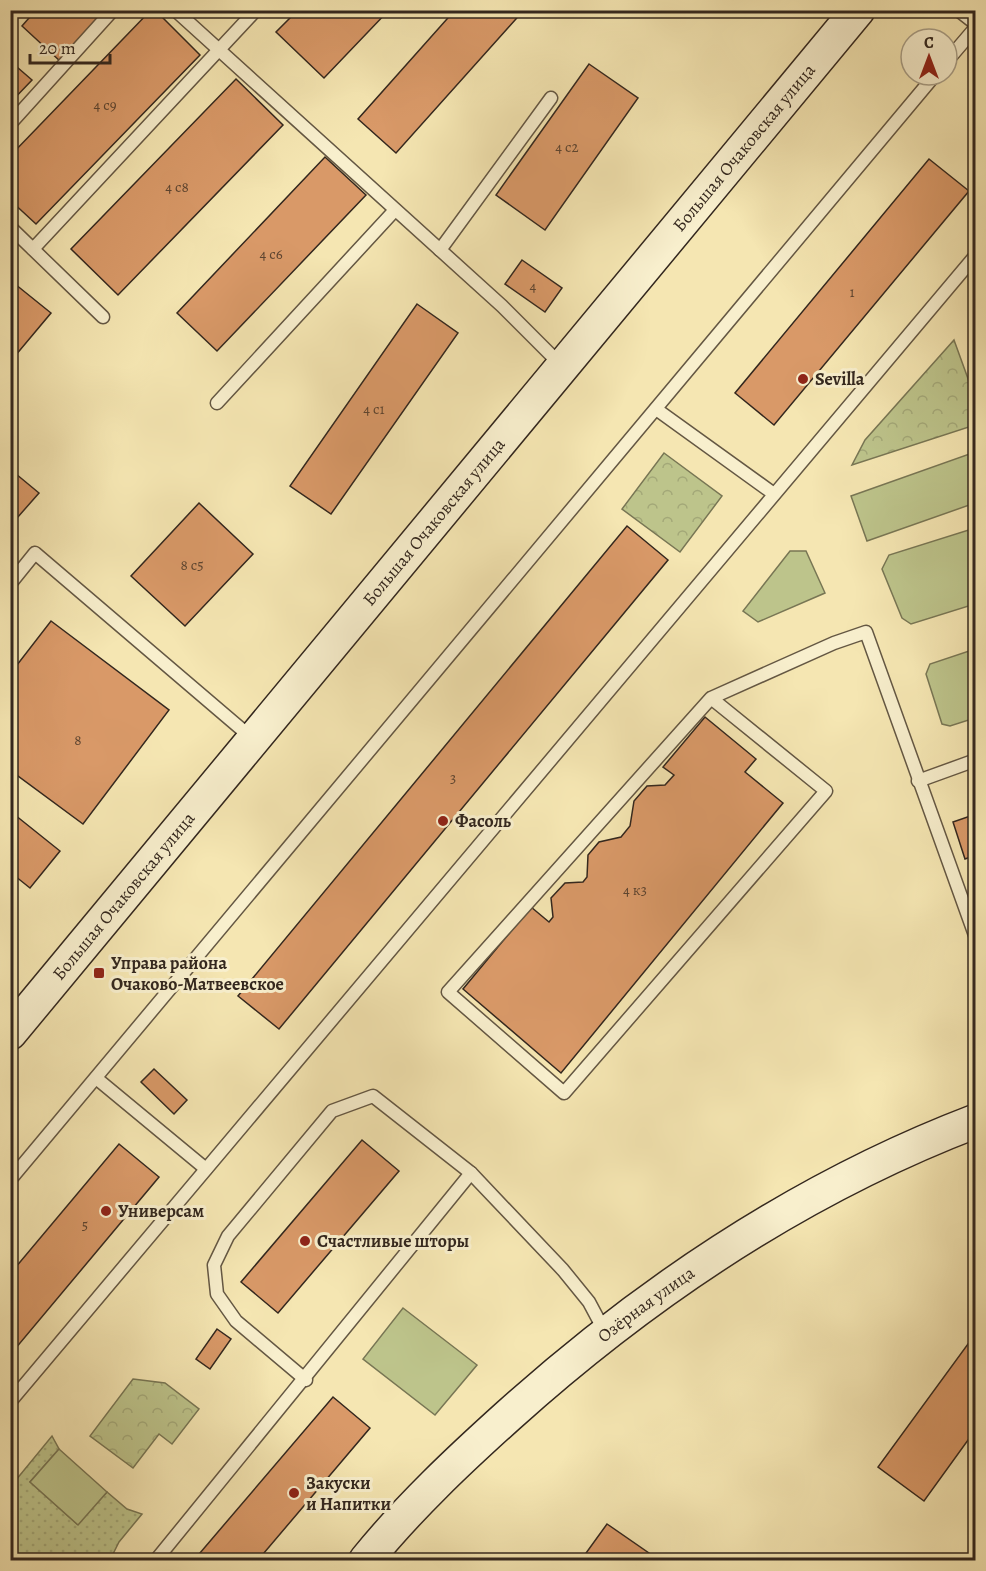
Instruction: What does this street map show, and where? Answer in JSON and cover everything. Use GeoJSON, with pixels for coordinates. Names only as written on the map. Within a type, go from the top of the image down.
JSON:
{"type":"FeatureCollection","features":[{"type":"Feature","properties":{"kind":"street","name":"Большая Очаковская улица"},"geometry":{"type":"LineString","coordinates":[[10,1033],[858,10]]}},
{"type":"Feature","properties":{"kind":"street","name":"Озёрная улица"},"geometry":{"type":"LineString","coordinates":[[366,1560],[448,1471],[558,1370],[605,1332],[793,1207],[897,1153],[973,1128]]}},
{"type":"Feature","properties":{"kind":"lane"},"geometry":{"type":"LineString","coordinates":[[10,124],[113,10]]}},
{"type":"Feature","properties":{"kind":"lane"},"geometry":{"type":"LineString","coordinates":[[175,10],[502,306],[562,367]]}},
{"type":"Feature","properties":{"kind":"lane"},"geometry":{"type":"LineString","coordinates":[[33,249],[256,10]]}},
{"type":"Feature","properties":{"kind":"lane"},"geometry":{"type":"LineString","coordinates":[[958,10],[975,26],[959,46]]}},
{"type":"Feature","properties":{"kind":"lane"},"geometry":{"type":"LineString","coordinates":[[10,1180],[925,87]]}},
{"type":"Feature","properties":{"kind":"lane"},"geometry":{"type":"LineString","coordinates":[[440,250],[551,98]]}},
{"type":"Feature","properties":{"kind":"lane"},"geometry":{"type":"LineString","coordinates":[[217,403],[395,210]]}},
{"type":"Feature","properties":{"kind":"lane"},"geometry":{"type":"LineString","coordinates":[[10,227],[103,317]]}},
{"type":"Feature","properties":{"kind":"lane"},"geometry":{"type":"LineString","coordinates":[[10,1402],[975,255]]}},
{"type":"Feature","properties":{"kind":"lane"},"geometry":{"type":"LineString","coordinates":[[656,409],[774,494]]}},
{"type":"Feature","properties":{"kind":"lane"},"geometry":{"type":"LineString","coordinates":[[10,584],[35,553],[254,739]]}},
{"type":"Feature","properties":{"kind":"lane"},"geometry":{"type":"LineString","coordinates":[[711,698],[826,791],[564,1093],[448,992],[711,698],[834,643],[866,632],[918,781],[973,924],[975,938]]}},
{"type":"Feature","properties":{"kind":"lane"},"geometry":{"type":"LineString","coordinates":[[918,781],[975,760]]}},
{"type":"Feature","properties":{"kind":"lane"},"geometry":{"type":"LineString","coordinates":[[96,1078],[206,1169]]}},
{"type":"Feature","properties":{"kind":"lane"},"geometry":{"type":"LineString","coordinates":[[306,1380],[236,1321],[217,1294],[214,1265],[228,1236],[332,1111],[373,1096],[471,1173],[563,1270],[589,1302],[605,1332]]}},
{"type":"Feature","properties":{"kind":"lane"},"geometry":{"type":"LineString","coordinates":[[156,1560],[306,1380],[471,1173]]}},
{"type":"Feature","properties":{"kind":"green space"},"geometry":{"type":"Polygon","coordinates":[[[954,340],[975,398],[975,425],[852,465],[865,440],[954,340]]]}},
{"type":"Feature","properties":{"kind":"green space"},"geometry":{"type":"Polygon","coordinates":[[[975,452],[975,503],[867,541],[851,496],[975,452]]]}},
{"type":"Feature","properties":{"kind":"green space"},"geometry":{"type":"Polygon","coordinates":[[[664,453],[722,496],[680,552],[622,509],[664,453]]]}},
{"type":"Feature","properties":{"kind":"green space"},"geometry":{"type":"Polygon","coordinates":[[[975,528],[975,604],[911,624],[902,618],[882,569],[889,555],[975,528]]]}},
{"type":"Feature","properties":{"kind":"green space"},"geometry":{"type":"Polygon","coordinates":[[[790,551],[806,551],[825,593],[758,622],[743,611],[790,551]]]}},
{"type":"Feature","properties":{"kind":"green space"},"geometry":{"type":"Polygon","coordinates":[[[975,649],[975,718],[950,726],[942,724],[926,674],[930,664],[975,649]]]}},
{"type":"Feature","properties":{"kind":"green space"},"geometry":{"type":"Polygon","coordinates":[[[403,1308],[477,1365],[435,1415],[363,1359],[403,1308]]]}},
{"type":"Feature","properties":{"kind":"green space"},"geometry":{"type":"Polygon","coordinates":[[[133,1379],[165,1383],[199,1409],[172,1444],[159,1434],[133,1468],[90,1436],[133,1379]]]}},
{"type":"Feature","properties":{"kind":"green space"},"geometry":{"type":"Polygon","coordinates":[[[52,1436],[59,1449],[30,1482],[77,1524],[107,1492],[127,1509],[142,1514],[119,1542],[110,1560],[11,1560],[11,1486],[52,1436]]]}},
{"type":"Feature","properties":{"kind":"green space"},"geometry":{"type":"Polygon","coordinates":[[[59,1449],[107,1492],[78,1525],[30,1482],[59,1449]]]}},
{"type":"Feature","properties":{"kind":"building"},"geometry":{"type":"Polygon","coordinates":[[[36,10],[109,10],[61,62],[22,26],[36,10]]]}},
{"type":"Feature","properties":{"kind":"building"},"geometry":{"type":"Polygon","coordinates":[[[151,10],[155,10],[200,55],[36,224],[10,200],[10,156],[151,10]]]}},
{"type":"Feature","properties":{"kind":"building"},"geometry":{"type":"Polygon","coordinates":[[[298,10],[389,10],[324,78],[276,32],[298,10]]]}},
{"type":"Feature","properties":{"kind":"building"},"geometry":{"type":"Polygon","coordinates":[[[455,10],[524,10],[396,153],[358,119],[455,10]]]}},
{"type":"Feature","properties":{"kind":"building"},"geometry":{"type":"Polygon","coordinates":[[[10,61],[32,80],[10,103],[10,61]]]}},
{"type":"Feature","properties":{"kind":"building"},"geometry":{"type":"Polygon","coordinates":[[[589,64],[638,98],[545,230],[496,195],[589,64]]]}},
{"type":"Feature","properties":{"kind":"building"},"geometry":{"type":"Polygon","coordinates":[[[236,79],[283,125],[118,295],[71,249],[236,79]]]}},
{"type":"Feature","properties":{"kind":"building"},"geometry":{"type":"Polygon","coordinates":[[[325,157],[366,195],[217,351],[177,313],[325,157]]]}},
{"type":"Feature","properties":{"kind":"building"},"geometry":{"type":"Polygon","coordinates":[[[929,159],[969,191],[774,425],[735,393],[929,159]]]}},
{"type":"Feature","properties":{"kind":"building"},"geometry":{"type":"Polygon","coordinates":[[[522,260],[562,288],[545,312],[505,284],[522,260]]]}},
{"type":"Feature","properties":{"kind":"building"},"geometry":{"type":"Polygon","coordinates":[[[10,280],[51,313],[10,362],[10,280]]]}},
{"type":"Feature","properties":{"kind":"building"},"geometry":{"type":"Polygon","coordinates":[[[417,304],[458,333],[331,514],[290,486],[417,304]]]}},
{"type":"Feature","properties":{"kind":"building"},"geometry":{"type":"Polygon","coordinates":[[[10,469],[39,493],[10,526],[10,469]]]}},
{"type":"Feature","properties":{"kind":"building"},"geometry":{"type":"Polygon","coordinates":[[[199,503],[253,554],[185,626],[131,576],[199,503]]]}},
{"type":"Feature","properties":{"kind":"building"},"geometry":{"type":"Polygon","coordinates":[[[627,526],[668,560],[279,1029],[238,996],[627,526]]]}},
{"type":"Feature","properties":{"kind":"building"},"geometry":{"type":"Polygon","coordinates":[[[51,621],[169,710],[83,824],[10,770],[10,674],[51,621]]]}},
{"type":"Feature","properties":{"kind":"building"},"geometry":{"type":"Polygon","coordinates":[[[705,717],[756,759],[745,772],[783,803],[561,1073],[463,989],[531,907],[549,922],[553,917],[551,898],[565,883],[583,882],[587,877],[588,855],[599,842],[621,837],[630,826],[634,801],[647,786],[665,785],[674,775],[663,767],[705,717]]]}},
{"type":"Feature","properties":{"kind":"building"},"geometry":{"type":"Polygon","coordinates":[[[10,811],[60,851],[30,888],[10,872],[10,811]]]}},
{"type":"Feature","properties":{"kind":"building"},"geometry":{"type":"Polygon","coordinates":[[[976,814],[976,855],[965,859],[953,822],[976,814]]]}},
{"type":"Feature","properties":{"kind":"building"},"geometry":{"type":"Polygon","coordinates":[[[154,1069],[187,1100],[174,1114],[141,1082],[154,1069]]]}},
{"type":"Feature","properties":{"kind":"building"},"geometry":{"type":"Polygon","coordinates":[[[362,1140],[399,1171],[278,1313],[241,1282],[362,1140]]]}},
{"type":"Feature","properties":{"kind":"building"},"geometry":{"type":"Polygon","coordinates":[[[119,1144],[159,1177],[10,1355],[10,1274],[119,1144]]]}},
{"type":"Feature","properties":{"kind":"building"},"geometry":{"type":"Polygon","coordinates":[[[217,1329],[231,1339],[210,1369],[196,1359],[217,1329]]]}},
{"type":"Feature","properties":{"kind":"building"},"geometry":{"type":"Polygon","coordinates":[[[976,1333],[976,1429],[924,1501],[878,1467],[976,1333]]]}},
{"type":"Feature","properties":{"kind":"building"},"geometry":{"type":"Polygon","coordinates":[[[333,1397],[370,1428],[258,1560],[194,1560],[333,1397]]]}},
{"type":"Feature","properties":{"kind":"building"},"geometry":{"type":"Polygon","coordinates":[[[607,1524],[659,1560],[581,1560],[607,1524]]]}},
{"type":"Feature","properties":{"kind":"place","name":"Sevilla"},"geometry":{"type":"Point","coordinates":[803,379]}},
{"type":"Feature","properties":{"kind":"place","name":"Фасоль"},"geometry":{"type":"Point","coordinates":[443,821]}},
{"type":"Feature","properties":{"kind":"place","name":"Управа района Очаково-Матвеевское"},"geometry":{"type":"Point","coordinates":[99,973]}},
{"type":"Feature","properties":{"kind":"place","name":"Универсам"},"geometry":{"type":"Point","coordinates":[106,1211]}},
{"type":"Feature","properties":{"kind":"place","name":"Счастливые шторы"},"geometry":{"type":"Point","coordinates":[305,1241]}},
{"type":"Feature","properties":{"kind":"place","name":"Закуски и Напитки"},"geometry":{"type":"Point","coordinates":[294,1493]}}]}
